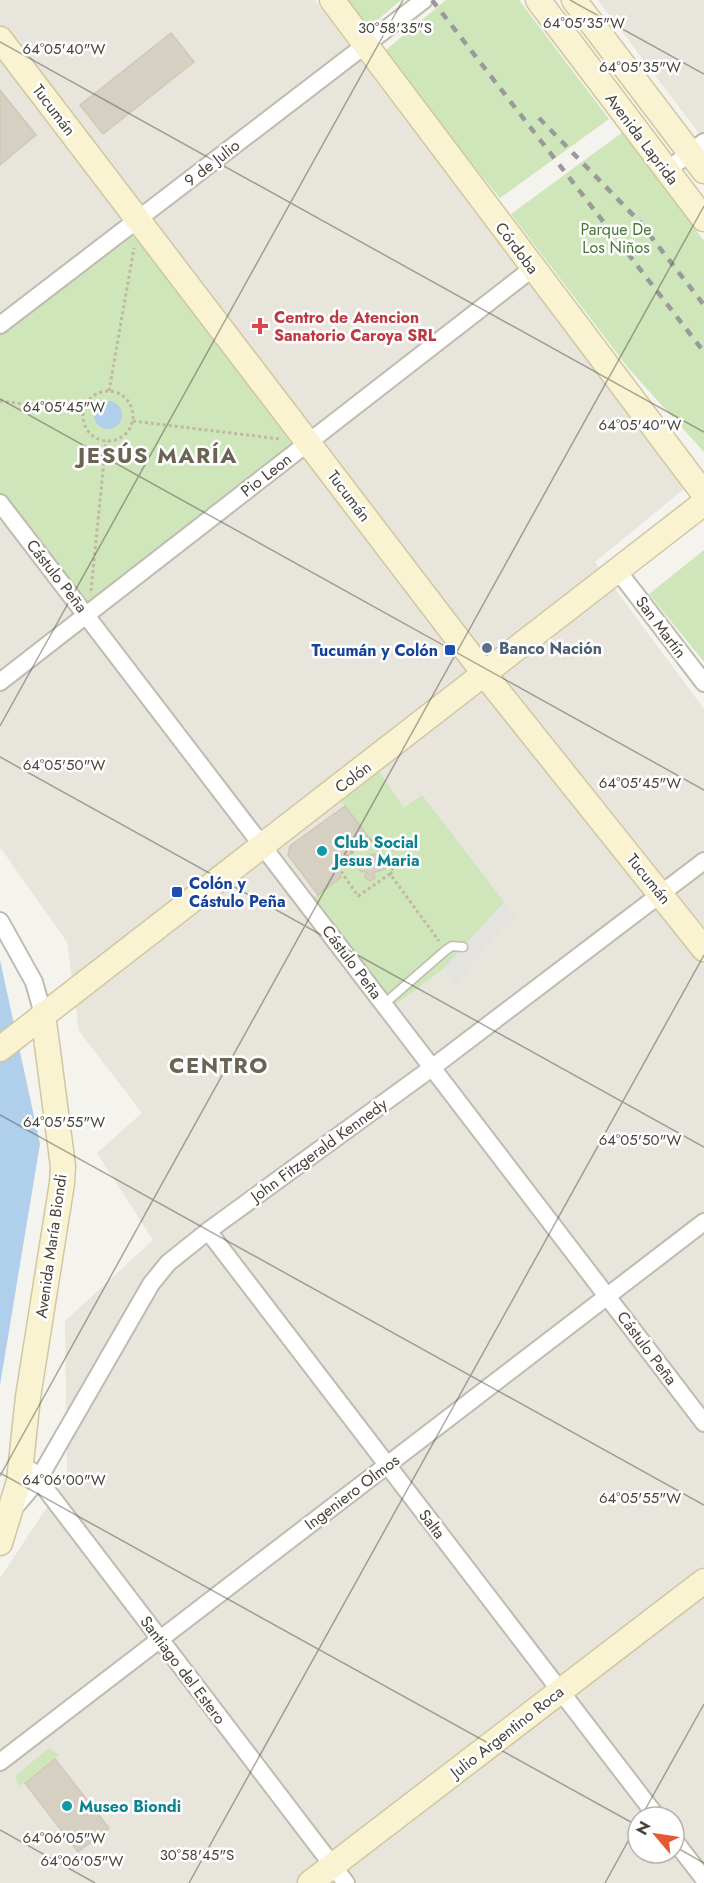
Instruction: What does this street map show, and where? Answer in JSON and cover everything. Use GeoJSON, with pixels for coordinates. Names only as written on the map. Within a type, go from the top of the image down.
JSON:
{"type":"FeatureCollection","features":[{"type":"Feature","properties":{"kind":"street","name":"Córdoba"},"geometry":{"type":"LineString","coordinates":[[332,0],[704,494]]}},
{"type":"Feature","properties":{"kind":"street","name":"9 de Julio"},"geometry":{"type":"LineString","coordinates":[[0,326],[424,0]]}},
{"type":"Feature","properties":{"kind":"street","name":"Avenida Laprida"},"geometry":{"type":"LineString","coordinates":[[538,0],[704,219]]}},
{"type":"Feature","properties":{"kind":"street","name":"Avenida Laprida"},"geometry":{"type":"LineString","coordinates":[[574,0],[699,155]]}},
{"type":"Feature","properties":{"kind":"street","name":"Tucumán"},"geometry":{"type":"LineString","coordinates":[[0,39],[486,675],[704,949]]}},
{"type":"Feature","properties":{"kind":"street"},"geometry":{"type":"LineString","coordinates":[[666,171],[699,155]]}},
{"type":"Feature","properties":{"kind":"street","name":"Pio Leon"},"geometry":{"type":"LineString","coordinates":[[0,682],[88,616],[533,268]]}},
{"type":"Feature","properties":{"kind":"street","name":"Cástulo Peña"},"geometry":{"type":"LineString","coordinates":[[0,502],[704,1422]]}},
{"type":"Feature","properties":{"kind":"street","name":"Colón"},"geometry":{"type":"LineString","coordinates":[[0,1049],[486,675],[704,503]]}},
{"type":"Feature","properties":{"kind":"street","name":"San Martín"},"geometry":{"type":"LineString","coordinates":[[618,571],[704,683]]}},
{"type":"Feature","properties":{"kind":"street","name":"John Fitzgerald Kennedy"},"geometry":{"type":"LineString","coordinates":[[12,1511],[38,1480],[151,1284],[168,1263],[208,1231],[433,1067],[704,861]]}},
{"type":"Feature","properties":{"kind":"street","name":"Avenida María Biondi"},"geometry":{"type":"LineString","coordinates":[[0,921],[34,982],[35,1020],[63,1166],[20,1456],[19,1481],[12,1511],[0,1543]]}},
{"type":"Feature","properties":{"kind":"street","name":"Ingeniero Olmos"},"geometry":{"type":"LineString","coordinates":[[0,1762],[704,1222]]}},
{"type":"Feature","properties":{"kind":"street","name":"Salta"},"geometry":{"type":"LineString","coordinates":[[208,1231],[648,1805]]}},
{"type":"Feature","properties":{"kind":"street","name":"Santiago del Estero"},"geometry":{"type":"LineString","coordinates":[[20,1456],[339,1874]]}},
{"type":"Feature","properties":{"kind":"street","name":"Julio Argentino Roca"},"geometry":{"type":"LineString","coordinates":[[310,1883],[339,1874],[560,1691],[704,1581]]}},
{"type":"Feature","properties":{"kind":"street"},"geometry":{"type":"LineString","coordinates":[[686,1856],[704,1879]]}},
{"type":"Feature","properties":{"kind":"lane"},"geometry":{"type":"LineString","coordinates":[[384,1004],[446,950],[452,946],[463,947]]}},
{"type":"Feature","properties":{"kind":"path"},"geometry":{"type":"LineString","coordinates":[[109,391],[139,220]]}},
{"type":"Feature","properties":{"kind":"path"},"geometry":{"type":"LineString","coordinates":[[109,391],[123,395],[129,400],[133,421],[122,437],[106,441],[91,434],[86,427],[84,411],[92,396],[109,391]]}},
{"type":"Feature","properties":{"kind":"path"},"geometry":{"type":"LineString","coordinates":[[0,401],[84,411]]}},
{"type":"Feature","properties":{"kind":"path"},"geometry":{"type":"LineString","coordinates":[[133,421],[308,442]]}},
{"type":"Feature","properties":{"kind":"path"},"geometry":{"type":"LineString","coordinates":[[88,616],[106,441]]}},
{"type":"Feature","properties":{"kind":"path"},"geometry":{"type":"LineString","coordinates":[[370,839],[394,871],[390,874],[358,896],[336,864],[370,839]]}},
{"type":"Feature","properties":{"kind":"path"},"geometry":{"type":"LineString","coordinates":[[390,874],[446,950]]}},
{"type":"Feature","properties":{"kind":"shaded area"},"geometry":{"type":"Polygon","coordinates":[[[0,0],[315,0],[684,489],[595,562],[704,709],[704,1883],[0,1883],[0,1578],[67,1477],[65,1321],[153,1240],[97,1153],[142,1113],[79,1031],[67,942],[0,847],[0,0]]]}},
{"type":"Feature","properties":{"kind":"shaded area"},"geometry":{"type":"Polygon","coordinates":[[[598,0],[704,0],[704,140],[598,0]]]}},
{"type":"Feature","properties":{"kind":"shaded area"},"geometry":{"type":"Polygon","coordinates":[[[504,902],[515,916],[504,924],[455,985],[443,969],[504,902]]]}},
{"type":"Feature","properties":{"kind":"green space"},"geometry":{"type":"Polygon","coordinates":[[[345,0],[401,0],[367,29],[345,0]]]}},
{"type":"Feature","properties":{"kind":"green space"},"geometry":{"type":"Polygon","coordinates":[[[446,0],[519,0],[609,119],[500,198],[381,54],[446,0]]]}},
{"type":"Feature","properties":{"kind":"green space","name":"Parque De Los Niños"},"geometry":{"type":"Polygon","coordinates":[[[623,132],[704,241],[704,452],[629,369],[511,214],[623,132]]]}},
{"type":"Feature","properties":{"kind":"green space"},"geometry":{"type":"Polygon","coordinates":[[[139,220],[308,442],[88,616],[0,503],[0,325],[139,220]]]}},
{"type":"Feature","properties":{"kind":"green space"},"geometry":{"type":"Polygon","coordinates":[[[704,550],[704,662],[649,594],[704,550]]]}},
{"type":"Feature","properties":{"kind":"green space"},"geometry":{"type":"Polygon","coordinates":[[[373,762],[404,808],[422,795],[515,916],[504,924],[455,985],[443,969],[389,1010],[307,902],[341,877],[333,866],[370,839],[334,791],[373,762]]]}},
{"type":"Feature","properties":{"kind":"green space"},"geometry":{"type":"Polygon","coordinates":[[[49,1748],[59,1755],[19,1786],[15,1776],[49,1748]]]}},
{"type":"Feature","properties":{"kind":"water"},"geometry":{"type":"Polygon","coordinates":[[[108,401],[118,405],[122,415],[118,425],[108,429],[98,425],[94,415],[98,405],[108,401]]]}},
{"type":"Feature","properties":{"kind":"water"},"geometry":{"type":"Polygon","coordinates":[[[0,960],[40,1144],[0,1385],[0,960]]]}},
{"type":"Feature","properties":{"kind":"building"},"geometry":{"type":"Polygon","coordinates":[[[171,33],[194,62],[103,134],[80,105],[171,33]]]}},
{"type":"Feature","properties":{"kind":"building"},"geometry":{"type":"Polygon","coordinates":[[[0,90],[36,135],[0,165],[0,90]]]}},
{"type":"Feature","properties":{"kind":"building","name":"Club Social Jesus Maria"},"geometry":{"type":"Polygon","coordinates":[[[345,806],[370,839],[333,866],[341,877],[318,895],[288,855],[290,846],[345,806]]]}},
{"type":"Feature","properties":{"kind":"building"},"geometry":{"type":"Polygon","coordinates":[[[375,854],[378,857],[378,863],[383,863],[385,869],[374,872],[375,878],[370,881],[365,877],[367,872],[360,871],[358,865],[362,862],[367,864],[370,855],[375,854]]]}},
{"type":"Feature","properties":{"kind":"building","name":"Museo Biondi"},"geometry":{"type":"Polygon","coordinates":[[[55,1759],[109,1828],[78,1852],[25,1783],[55,1759]]]}},
{"type":"Feature","properties":{"kind":"railway"},"geometry":{"type":"LineString","coordinates":[[432,0],[704,352]]}},
{"type":"Feature","properties":{"kind":"railway"},"geometry":{"type":"LineString","coordinates":[[539,118],[638,220],[704,305]]}},
{"type":"Feature","properties":{"kind":"place","name":"Centro de Atencion Sanatorio Caroya SRL"},"geometry":{"type":"Point","coordinates":[260,326]}},
{"type":"Feature","properties":{"kind":"place","name":"Banco Nación"},"geometry":{"type":"Point","coordinates":[487,648]}},
{"type":"Feature","properties":{"kind":"place","name":"Tucumán y Colón"},"geometry":{"type":"Point","coordinates":[450,650]}},
{"type":"Feature","properties":{"kind":"place","name":"Club Social Jesus Maria"},"geometry":{"type":"Point","coordinates":[322,851]}},
{"type":"Feature","properties":{"kind":"place","name":"Colón y Cástulo Peña"},"geometry":{"type":"Point","coordinates":[177,892]}},
{"type":"Feature","properties":{"kind":"place","name":"Museo Biondi"},"geometry":{"type":"Point","coordinates":[67,1806]}},
{"type":"Feature","properties":{"kind":"district","name":"JESÚS MARÍA"},"geometry":{"type":"Point","coordinates":[158,455]}},
{"type":"Feature","properties":{"kind":"district","name":"CENTRO"},"geometry":{"type":"Point","coordinates":[219,1065]}}]}
